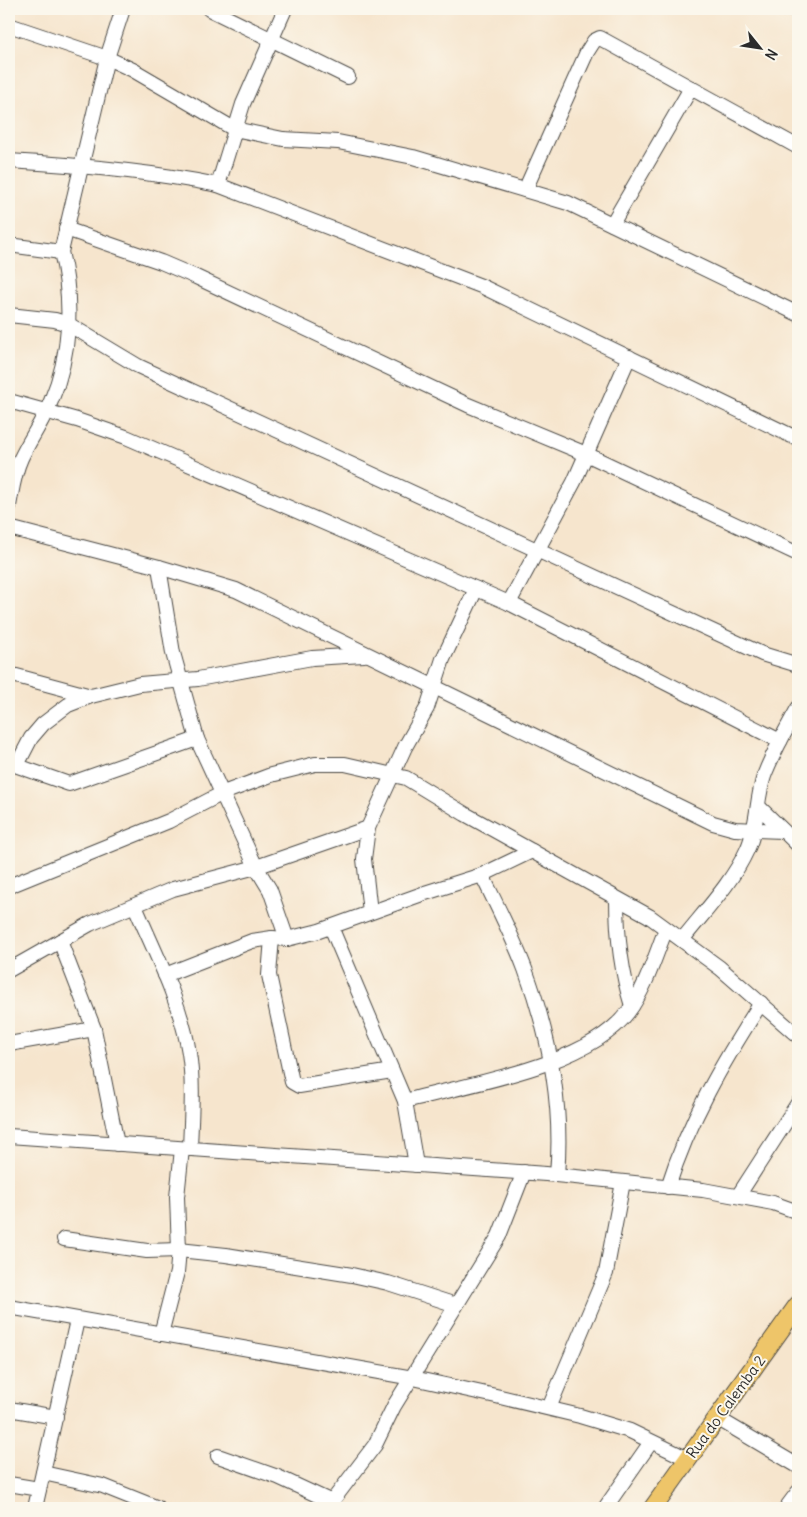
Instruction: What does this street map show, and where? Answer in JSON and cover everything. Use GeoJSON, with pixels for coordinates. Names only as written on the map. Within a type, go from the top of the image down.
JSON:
{"type":"FeatureCollection","features":[{"type":"Feature","properties":{"kind":"main road","name":"Rua do Calemba 2"},"geometry":{"type":"LineString","coordinates":[[653,1508],[798,1305]]}},
{"type":"Feature","properties":{"kind":"street"},"geometry":{"type":"LineString","coordinates":[[9,506],[20,460],[46,412],[62,365],[68,324],[66,272],[61,252],[107,58],[123,9]]}},
{"type":"Feature","properties":{"kind":"street"},"geometry":{"type":"LineString","coordinates":[[209,9],[348,77]]}},
{"type":"Feature","properties":{"kind":"street"},"geometry":{"type":"LineString","coordinates":[[218,185],[234,129],[285,9]]}},
{"type":"Feature","properties":{"kind":"street"},"geometry":{"type":"LineString","coordinates":[[9,25],[107,58],[133,70],[234,129],[282,139],[338,142],[413,157],[568,203],[798,314]]}},
{"type":"Feature","properties":{"kind":"street"},"geometry":{"type":"LineString","coordinates":[[525,190],[594,41],[600,38],[798,147]]}},
{"type":"Feature","properties":{"kind":"street"},"geometry":{"type":"LineString","coordinates":[[612,224],[691,88]]}},
{"type":"Feature","properties":{"kind":"street"},"geometry":{"type":"LineString","coordinates":[[9,161],[81,166],[176,177],[218,185],[481,286],[798,439]]}},
{"type":"Feature","properties":{"kind":"street"},"geometry":{"type":"LineString","coordinates":[[66,229],[161,262],[196,277],[468,405],[586,454],[798,554]]}},
{"type":"Feature","properties":{"kind":"street"},"geometry":{"type":"LineString","coordinates":[[9,245],[61,252]]}},
{"type":"Feature","properties":{"kind":"street"},"geometry":{"type":"LineString","coordinates":[[9,315],[55,320],[68,324],[138,366],[762,654],[798,665]]}},
{"type":"Feature","properties":{"kind":"street"},"geometry":{"type":"LineString","coordinates":[[509,603],[574,482],[629,357]]}},
{"type":"Feature","properties":{"kind":"street"},"geometry":{"type":"LineString","coordinates":[[9,401],[126,437],[509,603],[780,741]]}},
{"type":"Feature","properties":{"kind":"street"},"geometry":{"type":"LineString","coordinates":[[9,528],[158,567],[236,590],[713,823],[753,831],[783,831]]}},
{"type":"Feature","properties":{"kind":"street"},"geometry":{"type":"LineString","coordinates":[[158,567],[171,644],[197,739],[256,867],[270,890],[287,939]]}},
{"type":"Feature","properties":{"kind":"street"},"geometry":{"type":"LineString","coordinates":[[370,912],[364,859],[368,828],[392,773],[424,714],[432,687],[476,589]]}},
{"type":"Feature","properties":{"kind":"street"},"geometry":{"type":"LineString","coordinates":[[197,739],[69,784],[13,764],[43,724],[68,706],[91,696],[140,684],[180,681],[312,658],[366,654]]}},
{"type":"Feature","properties":{"kind":"street"},"geometry":{"type":"LineString","coordinates":[[9,674],[91,696]]}},
{"type":"Feature","properties":{"kind":"street"},"geometry":{"type":"LineString","coordinates":[[682,940],[733,874],[747,850],[759,807],[764,777],[780,741],[798,708]]}},
{"type":"Feature","properties":{"kind":"street"},"geometry":{"type":"LineString","coordinates":[[9,886],[169,821],[223,793],[271,775],[315,764],[345,764],[392,773],[406,778],[464,814],[617,898],[666,929],[720,968],[798,1036]]}},
{"type":"Feature","properties":{"kind":"street"},"geometry":{"type":"LineString","coordinates":[[759,807],[798,845]]}},
{"type":"Feature","properties":{"kind":"street"},"geometry":{"type":"LineString","coordinates":[[9,970],[90,924],[173,889],[256,867],[368,828]]}},
{"type":"Feature","properties":{"kind":"street"},"geometry":{"type":"LineString","coordinates":[[164,975],[235,947],[272,938],[287,939],[331,926],[482,875],[532,851]]}},
{"type":"Feature","properties":{"kind":"street"},"geometry":{"type":"LineString","coordinates":[[482,875],[525,969],[550,1063],[559,1125],[557,1175]]}},
{"type":"Feature","properties":{"kind":"street"},"geometry":{"type":"LineString","coordinates":[[617,898],[617,930],[623,978],[632,1006]]}},
{"type":"Feature","properties":{"kind":"street"},"geometry":{"type":"LineString","coordinates":[[135,906],[184,1029],[192,1079],[186,1149],[177,1197],[179,1250],[176,1272],[161,1334]]}},
{"type":"Feature","properties":{"kind":"street"},"geometry":{"type":"LineString","coordinates":[[331,926],[405,1101],[416,1165]]}},
{"type":"Feature","properties":{"kind":"street"},"geometry":{"type":"LineString","coordinates":[[405,1101],[550,1063],[589,1045],[605,1035],[617,1025],[632,1006],[666,929]]}},
{"type":"Feature","properties":{"kind":"street"},"geometry":{"type":"LineString","coordinates":[[272,938],[269,975],[292,1082],[299,1086],[392,1071]]}},
{"type":"Feature","properties":{"kind":"street"},"geometry":{"type":"LineString","coordinates":[[60,941],[94,1029],[117,1144]]}},
{"type":"Feature","properties":{"kind":"street"},"geometry":{"type":"LineString","coordinates":[[668,1186],[680,1148],[695,1115],[760,1003]]}},
{"type":"Feature","properties":{"kind":"street"},"geometry":{"type":"LineString","coordinates":[[9,1044],[94,1029]]}},
{"type":"Feature","properties":{"kind":"street"},"geometry":{"type":"LineString","coordinates":[[738,1196],[798,1103]]}},
{"type":"Feature","properties":{"kind":"street"},"geometry":{"type":"LineString","coordinates":[[9,1136],[557,1175],[668,1186],[738,1196],[798,1212]]}},
{"type":"Feature","properties":{"kind":"street"},"geometry":{"type":"LineString","coordinates":[[218,1456],[278,1478],[329,1505],[375,1445],[394,1406],[499,1236],[524,1172]]}},
{"type":"Feature","properties":{"kind":"street"},"geometry":{"type":"LineString","coordinates":[[549,1408],[606,1273],[623,1182]]}},
{"type":"Feature","properties":{"kind":"street"},"geometry":{"type":"LineString","coordinates":[[64,1239],[147,1250],[179,1250],[226,1255],[352,1275],[388,1283],[456,1305]]}},
{"type":"Feature","properties":{"kind":"street"},"geometry":{"type":"LineString","coordinates":[[9,1307],[413,1378],[549,1408],[630,1432],[688,1459]]}},
{"type":"Feature","properties":{"kind":"street"},"geometry":{"type":"LineString","coordinates":[[35,1508],[77,1320]]}},
{"type":"Feature","properties":{"kind":"street"},"geometry":{"type":"LineString","coordinates":[[9,1408],[56,1417]]}},
{"type":"Feature","properties":{"kind":"street"},"geometry":{"type":"LineString","coordinates":[[717,1418],[798,1466]]}},
{"type":"Feature","properties":{"kind":"street"},"geometry":{"type":"LineString","coordinates":[[605,1508],[651,1442]]}},
{"type":"Feature","properties":{"kind":"street"},"geometry":{"type":"LineString","coordinates":[[43,1473],[103,1486],[158,1508]]}},
{"type":"Feature","properties":{"kind":"street"},"geometry":{"type":"LineString","coordinates":[[9,1484],[39,1489]]}},
{"type":"Feature","properties":{"kind":"street"},"geometry":{"type":"LineString","coordinates":[[786,1508],[798,1492]]}},
{"type":"Feature","properties":{"kind":"waterway"},"geometry":{"type":"LineString","coordinates":[[776,9],[798,21]]}}]}
